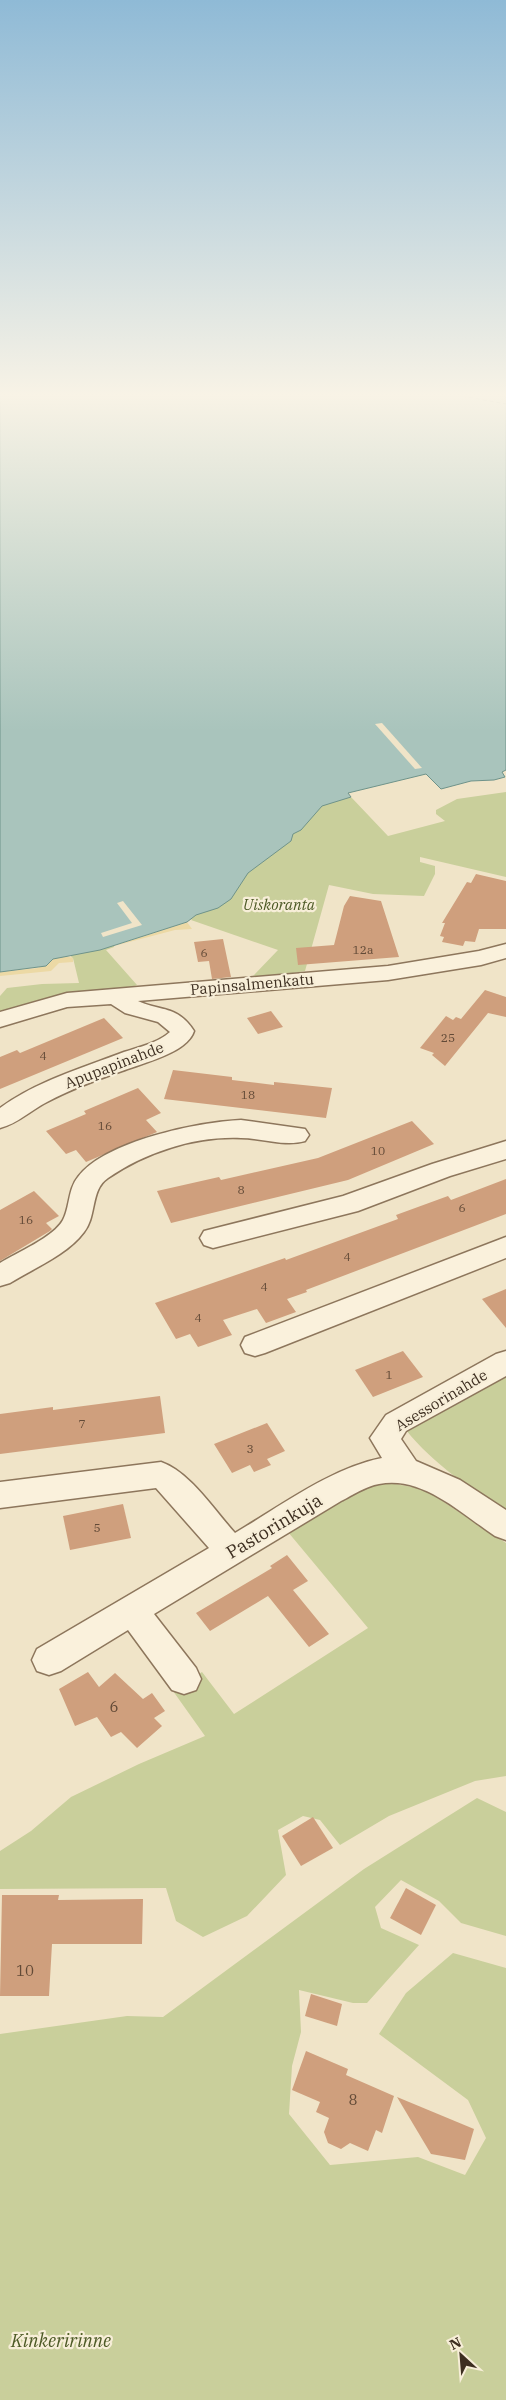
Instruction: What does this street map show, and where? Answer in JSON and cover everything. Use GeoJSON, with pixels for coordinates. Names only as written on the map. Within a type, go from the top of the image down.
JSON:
{"type":"FeatureCollection","features":[{"type":"Feature","properties":{"kind":"street","name":"Papinsalmenkatu"},"geometry":{"type":"LineString","coordinates":[[0,1020],[50,1003],[388,973],[481,958],[506,951]]}},
{"type":"Feature","properties":{"kind":"street","name":"Apupapinahde"},"geometry":{"type":"LineString","coordinates":[[0,1120],[18,1105],[38,1094],[155,1050],[180,1037],[182,1031],[174,1020],[163,1014],[125,1006],[116,996]]}},
{"type":"Feature","properties":{"kind":"street"},"geometry":{"type":"LineString","coordinates":[[0,1276],[60,1240],[75,1225],[87,1183],[98,1172],[138,1150],[186,1135],[212,1130],[241,1129],[296,1135]]}},
{"type":"Feature","properties":{"kind":"street"},"geometry":{"type":"LineString","coordinates":[[213,1238],[349,1204],[441,1170],[506,1150]]}},
{"type":"Feature","properties":{"kind":"street"},"geometry":{"type":"LineString","coordinates":[[255,1345],[506,1247]]}},
{"type":"Feature","properties":{"kind":"street","name":"Asessorinahde"},"geometry":{"type":"LineString","coordinates":[[405,1470],[385,1438],[396,1424],[506,1362]]}},
{"type":"Feature","properties":{"kind":"street","name":"Pastorinkuja"},"geometry":{"type":"LineString","coordinates":[[49,1660],[134,1611],[330,1492],[365,1475],[388,1470],[405,1470],[426,1476],[506,1527]]}},
{"type":"Feature","properties":{"kind":"street"},"geometry":{"type":"LineString","coordinates":[[0,1495],[161,1475],[172,1483],[231,1551]]}},
{"type":"Feature","properties":{"kind":"street"},"geometry":{"type":"LineString","coordinates":[[134,1611],[184,1679]]}},
{"type":"Feature","properties":{"kind":"green space","name":"Uiskoranta"},"geometry":{"type":"Polygon","coordinates":[[[506,792],[506,877],[420,857],[420,862],[435,866],[435,874],[424,896],[373,894],[329,885],[305,971],[263,978],[253,976],[278,950],[191,920],[276,798],[336,801],[351,797],[388,836],[445,821],[436,814],[436,810],[457,799],[506,792]]]}},
{"type":"Feature","properties":{"kind":"green space"},"geometry":{"type":"Polygon","coordinates":[[[115,941],[114,947],[106,950],[137,985],[129,988],[61,995],[35,1001],[0,1013],[0,996],[7,988],[42,984],[79,983],[73,958],[71,957],[73,951],[115,941]]]}},
{"type":"Feature","properties":{"kind":"green space"},"geometry":{"type":"Polygon","coordinates":[[[506,1371],[506,1513],[440,1465],[406,1430],[506,1371]]]}},
{"type":"Feature","properties":{"kind":"green space"},"geometry":{"type":"Polygon","coordinates":[[[389,1483],[424,1489],[506,1543],[506,1776],[475,1781],[389,1816],[340,1845],[320,1820],[303,1816],[278,1830],[286,1875],[247,1916],[203,1937],[176,1921],[166,1888],[0,1889],[0,1851],[31,1831],[71,1797],[139,1764],[205,1736],[173,1691],[202,1672],[234,1714],[368,1628],[288,1532],[365,1487],[389,1483]]]}},
{"type":"Feature","properties":{"kind":"green space","name":"Kinkeririnne"},"geometry":{"type":"Polygon","coordinates":[[[477,1798],[506,1812],[506,1936],[461,1923],[439,1901],[401,1880],[375,1907],[381,1928],[419,1945],[367,2003],[353,2003],[299,1990],[301,2032],[292,2066],[289,2114],[330,2165],[418,2157],[465,2175],[486,2138],[468,2100],[379,2034],[406,1993],[453,1953],[506,1968],[506,2400],[0,2400],[0,2034],[127,2016],[163,2017],[364,1869],[477,1798]]]}},
{"type":"Feature","properties":{"kind":"sand"},"geometry":{"type":"Polygon","coordinates":[[[187,922],[192,929],[175,930],[114,946],[187,922]]]}},
{"type":"Feature","properties":{"kind":"sand"},"geometry":{"type":"Polygon","coordinates":[[[65,956],[73,958],[73,962],[59,963],[51,971],[0,976],[0,972],[38,968],[53,959],[65,956]]]}},
{"type":"Feature","properties":{"kind":"water"},"geometry":{"type":"Polygon","coordinates":[[[0,508],[506,508],[506,770],[502,772],[505,777],[494,780],[471,781],[441,789],[426,774],[348,793],[351,797],[322,806],[301,830],[293,834],[291,841],[248,873],[231,899],[218,908],[196,915],[187,922],[100,950],[53,959],[46,966],[0,972],[0,508]]]}},
{"type":"Feature","properties":{"kind":"pier"},"geometry":{"type":"Polygon","coordinates":[[[382,723],[422,768],[415,769],[375,724],[382,723]]]}},
{"type":"Feature","properties":{"kind":"pier"},"geometry":{"type":"Polygon","coordinates":[[[123,901],[142,925],[103,937],[101,933],[132,923],[117,903],[123,901]]]}},
{"type":"Feature","properties":{"kind":"building"},"geometry":{"type":"Polygon","coordinates":[[[476,874],[506,881],[506,929],[479,929],[475,942],[465,941],[463,946],[442,942],[444,937],[440,936],[445,923],[442,923],[467,882],[471,883],[476,874]]]}},
{"type":"Feature","properties":{"kind":"building"},"geometry":{"type":"Polygon","coordinates":[[[350,896],[381,901],[399,957],[298,965],[296,948],[334,945],[344,906],[350,896]]]}},
{"type":"Feature","properties":{"kind":"building"},"geometry":{"type":"Polygon","coordinates":[[[223,939],[231,977],[212,979],[209,961],[198,962],[194,942],[223,939]]]}},
{"type":"Feature","properties":{"kind":"building"},"geometry":{"type":"Polygon","coordinates":[[[485,990],[506,997],[506,1017],[488,1013],[445,1066],[432,1055],[434,1053],[420,1048],[446,1016],[453,1020],[456,1017],[461,1019],[485,990]]]}},
{"type":"Feature","properties":{"kind":"building"},"geometry":{"type":"Polygon","coordinates":[[[271,1011],[283,1027],[258,1034],[247,1018],[271,1011]]]}},
{"type":"Feature","properties":{"kind":"building"},"geometry":{"type":"Polygon","coordinates":[[[104,1018],[123,1038],[0,1089],[0,1057],[17,1050],[20,1053],[104,1018]]]}},
{"type":"Feature","properties":{"kind":"building"},"geometry":{"type":"Polygon","coordinates":[[[173,1070],[232,1077],[232,1080],[274,1085],[274,1082],[332,1088],[326,1118],[164,1099],[173,1070]]]}},
{"type":"Feature","properties":{"kind":"building"},"geometry":{"type":"Polygon","coordinates":[[[138,1088],[161,1113],[146,1120],[157,1132],[86,1162],[76,1150],[66,1154],[46,1131],[86,1114],[84,1111],[138,1088]]]}},
{"type":"Feature","properties":{"kind":"building"},"geometry":{"type":"Polygon","coordinates":[[[412,1121],[434,1144],[348,1180],[171,1223],[157,1191],[219,1177],[221,1180],[318,1158],[412,1121]]]}},
{"type":"Feature","properties":{"kind":"building"},"geometry":{"type":"Polygon","coordinates":[[[506,1179],[506,1214],[306,1290],[307,1292],[287,1299],[296,1312],[266,1323],[257,1309],[223,1320],[232,1335],[198,1347],[190,1334],[176,1339],[155,1303],[285,1258],[286,1260],[398,1219],[396,1215],[448,1196],[451,1200],[506,1179]]]}},
{"type":"Feature","properties":{"kind":"building"},"geometry":{"type":"Polygon","coordinates":[[[34,1191],[59,1216],[46,1223],[52,1229],[50,1231],[0,1261],[0,1210],[34,1191]]]}},
{"type":"Feature","properties":{"kind":"building"},"geometry":{"type":"Polygon","coordinates":[[[506,1289],[506,1328],[482,1299],[506,1289]]]}},
{"type":"Feature","properties":{"kind":"building"},"geometry":{"type":"Polygon","coordinates":[[[403,1351],[423,1377],[373,1397],[355,1370],[403,1351]]]}},
{"type":"Feature","properties":{"kind":"building"},"geometry":{"type":"Polygon","coordinates":[[[160,1396],[165,1433],[0,1454],[0,1414],[53,1407],[53,1410],[160,1396]]]}},
{"type":"Feature","properties":{"kind":"building"},"geometry":{"type":"Polygon","coordinates":[[[267,1423],[285,1451],[267,1459],[271,1465],[254,1472],[250,1465],[232,1473],[214,1444],[267,1423]]]}},
{"type":"Feature","properties":{"kind":"building"},"geometry":{"type":"Polygon","coordinates":[[[123,1504],[131,1538],[70,1550],[63,1516],[123,1504]]]}},
{"type":"Feature","properties":{"kind":"building"},"geometry":{"type":"Polygon","coordinates":[[[287,1555],[308,1581],[293,1590],[329,1634],[309,1647],[268,1596],[210,1631],[196,1613],[272,1568],[270,1566],[287,1555]]]}},
{"type":"Feature","properties":{"kind":"building"},"geometry":{"type":"Polygon","coordinates":[[[88,1672],[99,1687],[115,1673],[143,1699],[152,1693],[165,1711],[154,1718],[162,1726],[137,1748],[121,1732],[111,1737],[97,1717],[75,1726],[59,1689],[88,1672]]]}},
{"type":"Feature","properties":{"kind":"building"},"geometry":{"type":"Polygon","coordinates":[[[313,1817],[333,1848],[301,1866],[282,1836],[313,1817]]]}},
{"type":"Feature","properties":{"kind":"building"},"geometry":{"type":"Polygon","coordinates":[[[406,1888],[436,1905],[421,1935],[390,1918],[406,1888]]]}},
{"type":"Feature","properties":{"kind":"building"},"geometry":{"type":"Polygon","coordinates":[[[2,1895],[59,1895],[58,1900],[143,1899],[142,1944],[52,1944],[49,1996],[0,1996],[2,1895]]]}},
{"type":"Feature","properties":{"kind":"building"},"geometry":{"type":"Polygon","coordinates":[[[311,1994],[342,2004],[337,2026],[305,2016],[311,1994]]]}},
{"type":"Feature","properties":{"kind":"building"},"geometry":{"type":"Polygon","coordinates":[[[306,2051],[348,2069],[346,2075],[394,2096],[382,2133],[376,2130],[368,2151],[350,2143],[341,2149],[328,2143],[324,2132],[329,2118],[316,2112],[320,2102],[292,2090],[306,2051]]]}},
{"type":"Feature","properties":{"kind":"building"},"geometry":{"type":"Polygon","coordinates":[[[397,2097],[474,2129],[465,2160],[431,2154],[397,2097]]]}}]}
